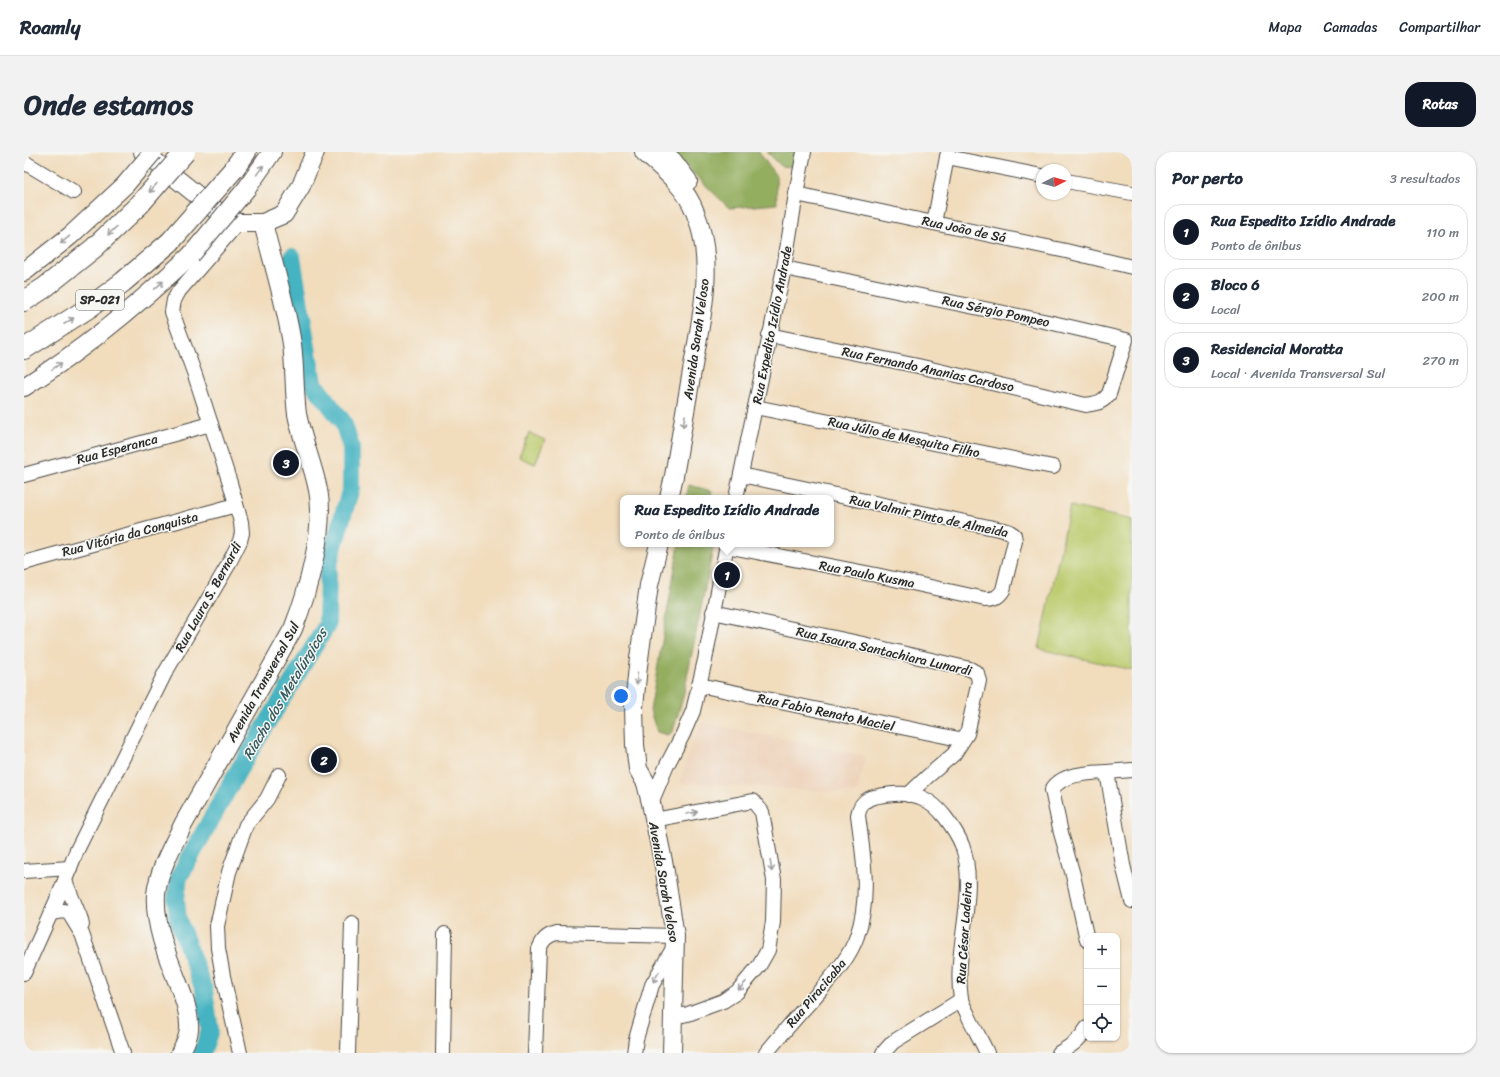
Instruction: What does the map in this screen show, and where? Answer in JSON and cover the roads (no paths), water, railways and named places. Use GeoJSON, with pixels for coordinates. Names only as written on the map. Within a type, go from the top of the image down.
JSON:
{"type":"FeatureCollection","features":[{"type":"Feature","properties":{"kind":"highway"},"geometry":{"type":"LineString","coordinates":[[24,301],[44,288],[94,248],[140,204],[185,152]]}},
{"type":"Feature","properties":{"kind":"highway","name":"SP-021"},"geometry":{"type":"LineString","coordinates":[[24,349],[90,307],[123,282],[170,242],[233,170],[246,152]]}},
{"type":"Feature","properties":{"kind":"main road"},"geometry":{"type":"LineString","coordinates":[[143,152],[222,215],[238,223],[263,223],[284,214],[301,186],[315,152]]}},
{"type":"Feature","properties":{"kind":"main road"},"geometry":{"type":"LineString","coordinates":[[24,272],[70,236],[125,185],[153,152]]}},
{"type":"Feature","properties":{"kind":"main road"},"geometry":{"type":"LineString","coordinates":[[24,387],[100,335],[151,292],[191,254],[246,188],[272,152]]}},
{"type":"Feature","properties":{"kind":"main road","name":"Avenida Sarah Veloso"},"geometry":{"type":"LineString","coordinates":[[644,152],[675,181],[695,210],[703,244],[705,270],[705,283],[700,322],[676,469],[670,495]]}},
{"type":"Feature","properties":{"kind":"main road","name":"Avenida Sarah Veloso"},"geometry":{"type":"LineString","coordinates":[[663,152],[673,161],[695,190],[706,210],[712,230],[718,268],[713,324],[683,495]]}},
{"type":"Feature","properties":{"kind":"main road","name":"Avenida Transversal Sul"},"geometry":{"type":"LineString","coordinates":[[180,1053],[186,1044],[189,1031],[189,1020],[185,1001],[166,953],[157,916],[156,894],[160,875],[184,823],[293,629],[302,608],[309,579],[316,549],[319,521],[318,490],[306,451],[298,415],[293,380],[292,347],[289,327],[263,223]]}},
{"type":"Feature","properties":{"kind":"main road","name":"Avenida Sarah Veloso"},"geometry":{"type":"LineString","coordinates":[[646,783],[638,770],[634,707],[649,585],[657,547]]}},
{"type":"Feature","properties":{"kind":"main road","name":"Avenida Sarah Veloso"},"geometry":{"type":"LineString","coordinates":[[669,547],[660,588],[646,708],[648,766],[646,783],[664,866],[676,940],[672,1053]]}},
{"type":"Feature","properties":{"kind":"street","name":"Rua Expedito Izídio Andrade"},"geometry":{"type":"LineString","coordinates":[[737,495],[784,268],[804,152]]}},
{"type":"Feature","properties":{"kind":"street"},"geometry":{"type":"LineString","coordinates":[[934,223],[947,154],[1036,175]]}},
{"type":"Feature","properties":{"kind":"street"},"geometry":{"type":"LineString","coordinates":[[24,162],[74,192]]}},
{"type":"Feature","properties":{"kind":"street"},"geometry":{"type":"LineString","coordinates":[[1072,182],[1132,193]]}},
{"type":"Feature","properties":{"kind":"street","name":"Rua João de Sá"},"geometry":{"type":"LineString","coordinates":[[796,194],[1066,251],[1132,267]]}},
{"type":"Feature","properties":{"kind":"street","name":"Rua Laura S. Bernardi"},"geometry":{"type":"LineString","coordinates":[[24,973],[65,881],[77,850],[165,673],[227,567],[240,541],[242,533],[241,522],[236,505],[195,375],[172,312],[172,305],[179,291],[238,223]]}},
{"type":"Feature","properties":{"kind":"street","name":"Rua Sérgio Pompeo"},"geometry":{"type":"LineString","coordinates":[[784,268],[1053,323],[1126,340],[1109,394],[1105,400],[1086,405]]}},
{"type":"Feature","properties":{"kind":"street","name":"Rua Fernando Ananias Cardoso"},"geometry":{"type":"LineString","coordinates":[[769,335],[918,366],[1086,405]]}},
{"type":"Feature","properties":{"kind":"street","name":"Rua Júlio de Mesquita Filho"},"geometry":{"type":"LineString","coordinates":[[755,407],[1053,467]]}},
{"type":"Feature","properties":{"kind":"street","name":"Rua Esperanca"},"geometry":{"type":"LineString","coordinates":[[24,475],[211,424]]}},
{"type":"Feature","properties":{"kind":"street","name":"Rua Valmir Pinto de Almeida"},"geometry":{"type":"LineString","coordinates":[[741,475],[1012,533],[1016,537],[1003,590]]}},
{"type":"Feature","properties":{"kind":"street","name":"Rua Vitória da Conquista"},"geometry":{"type":"LineString","coordinates":[[24,563],[236,505]]}},
{"type":"Feature","properties":{"kind":"street"},"geometry":{"type":"LineString","coordinates":[[673,1017],[688,1014],[723,1001],[737,992],[759,966],[768,950],[772,934],[774,880],[762,812],[753,801],[652,811],[667,765],[693,711],[727,547]]}},
{"type":"Feature","properties":{"kind":"street","name":"Rua Paulo Kusma"},"geometry":{"type":"LineString","coordinates":[[737,547],[985,599],[997,597],[1003,590]]}},
{"type":"Feature","properties":{"kind":"street","name":"Rua Isaura Santachiara Lunardi"},"geometry":{"type":"LineString","coordinates":[[713,612],[863,644],[975,671],[979,676],[979,681],[969,728],[959,737]]}},
{"type":"Feature","properties":{"kind":"street","name":"Rua Fabio Renato Maciel"},"geometry":{"type":"LineString","coordinates":[[699,685],[959,737]]}},
{"type":"Feature","properties":{"kind":"street"},"geometry":{"type":"LineString","coordinates":[[908,795],[954,754],[959,737]]}},
{"type":"Feature","properties":{"kind":"street"},"geometry":{"type":"LineString","coordinates":[[1085,933],[1052,790],[1054,786],[1061,781],[1073,776],[1132,770]]}},
{"type":"Feature","properties":{"kind":"street"},"geometry":{"type":"LineString","coordinates":[[1107,772],[1123,865],[1132,901]]}},
{"type":"Feature","properties":{"kind":"street"},"geometry":{"type":"LineString","coordinates":[[240,1053],[222,976],[217,926],[229,872],[246,825],[267,800],[280,775]]}},
{"type":"Feature","properties":{"kind":"street","name":"Rua César Ladeira"},"geometry":{"type":"LineString","coordinates":[[876,796],[901,794],[922,796],[938,808],[954,828],[962,845],[967,866],[968,883],[962,933],[959,977],[961,1000],[987,1053]]}},
{"type":"Feature","properties":{"kind":"street","name":"Rua Piracicaba"},"geometry":{"type":"LineString","coordinates":[[766,1053],[830,979],[850,953],[857,938],[864,904],[865,872],[858,815],[860,807],[864,801],[876,796]]}},
{"type":"Feature","properties":{"kind":"street"},"geometry":{"type":"LineString","coordinates":[[24,871],[70,868]]}},
{"type":"Feature","properties":{"kind":"street"},"geometry":{"type":"LineString","coordinates":[[65,881],[80,917],[82,934],[123,1053]]}},
{"type":"Feature","properties":{"kind":"street"},"geometry":{"type":"LineString","coordinates":[[51,913],[64,911],[69,913],[82,934]]}},
{"type":"Feature","properties":{"kind":"street"},"geometry":{"type":"LineString","coordinates":[[348,1053],[352,923]]}},
{"type":"Feature","properties":{"kind":"street"},"geometry":{"type":"LineString","coordinates":[[536,1053],[539,949],[547,936],[556,933],[676,940],[652,985],[636,1039],[634,1053]]}},
{"type":"Feature","properties":{"kind":"street"},"geometry":{"type":"LineString","coordinates":[[443,1053],[445,934]]}},
{"type":"Feature","properties":{"kind":"street"},"geometry":{"type":"LineString","coordinates":[[883,1053],[893,1042],[961,1000]]}},
{"type":"Feature","properties":{"kind":"street"},"geometry":{"type":"LineString","coordinates":[[1059,1053],[1073,1045],[1084,1033]]}},
{"type":"Feature","properties":{"kind":"waterway","name":"Riacho dos Metalúrgicos"},"geometry":{"type":"LineString","coordinates":[[202,1053],[210,1030],[204,990],[178,920],[176,899],[179,877],[238,771],[327,625],[328,566],[351,488],[351,447],[343,422],[313,383],[292,257]]}},
{"type":"Feature","properties":{"kind":"place","name":"Residencial Moratta"},"geometry":{"type":"Point","coordinates":[286,463]}},
{"type":"Feature","properties":{"kind":"place","name":"Rua Espedito Izídio Andrade"},"geometry":{"type":"Point","coordinates":[727,575]}},
{"type":"Feature","properties":{"kind":"place","name":"Bloco 6"},"geometry":{"type":"Point","coordinates":[324,760]}}]}
